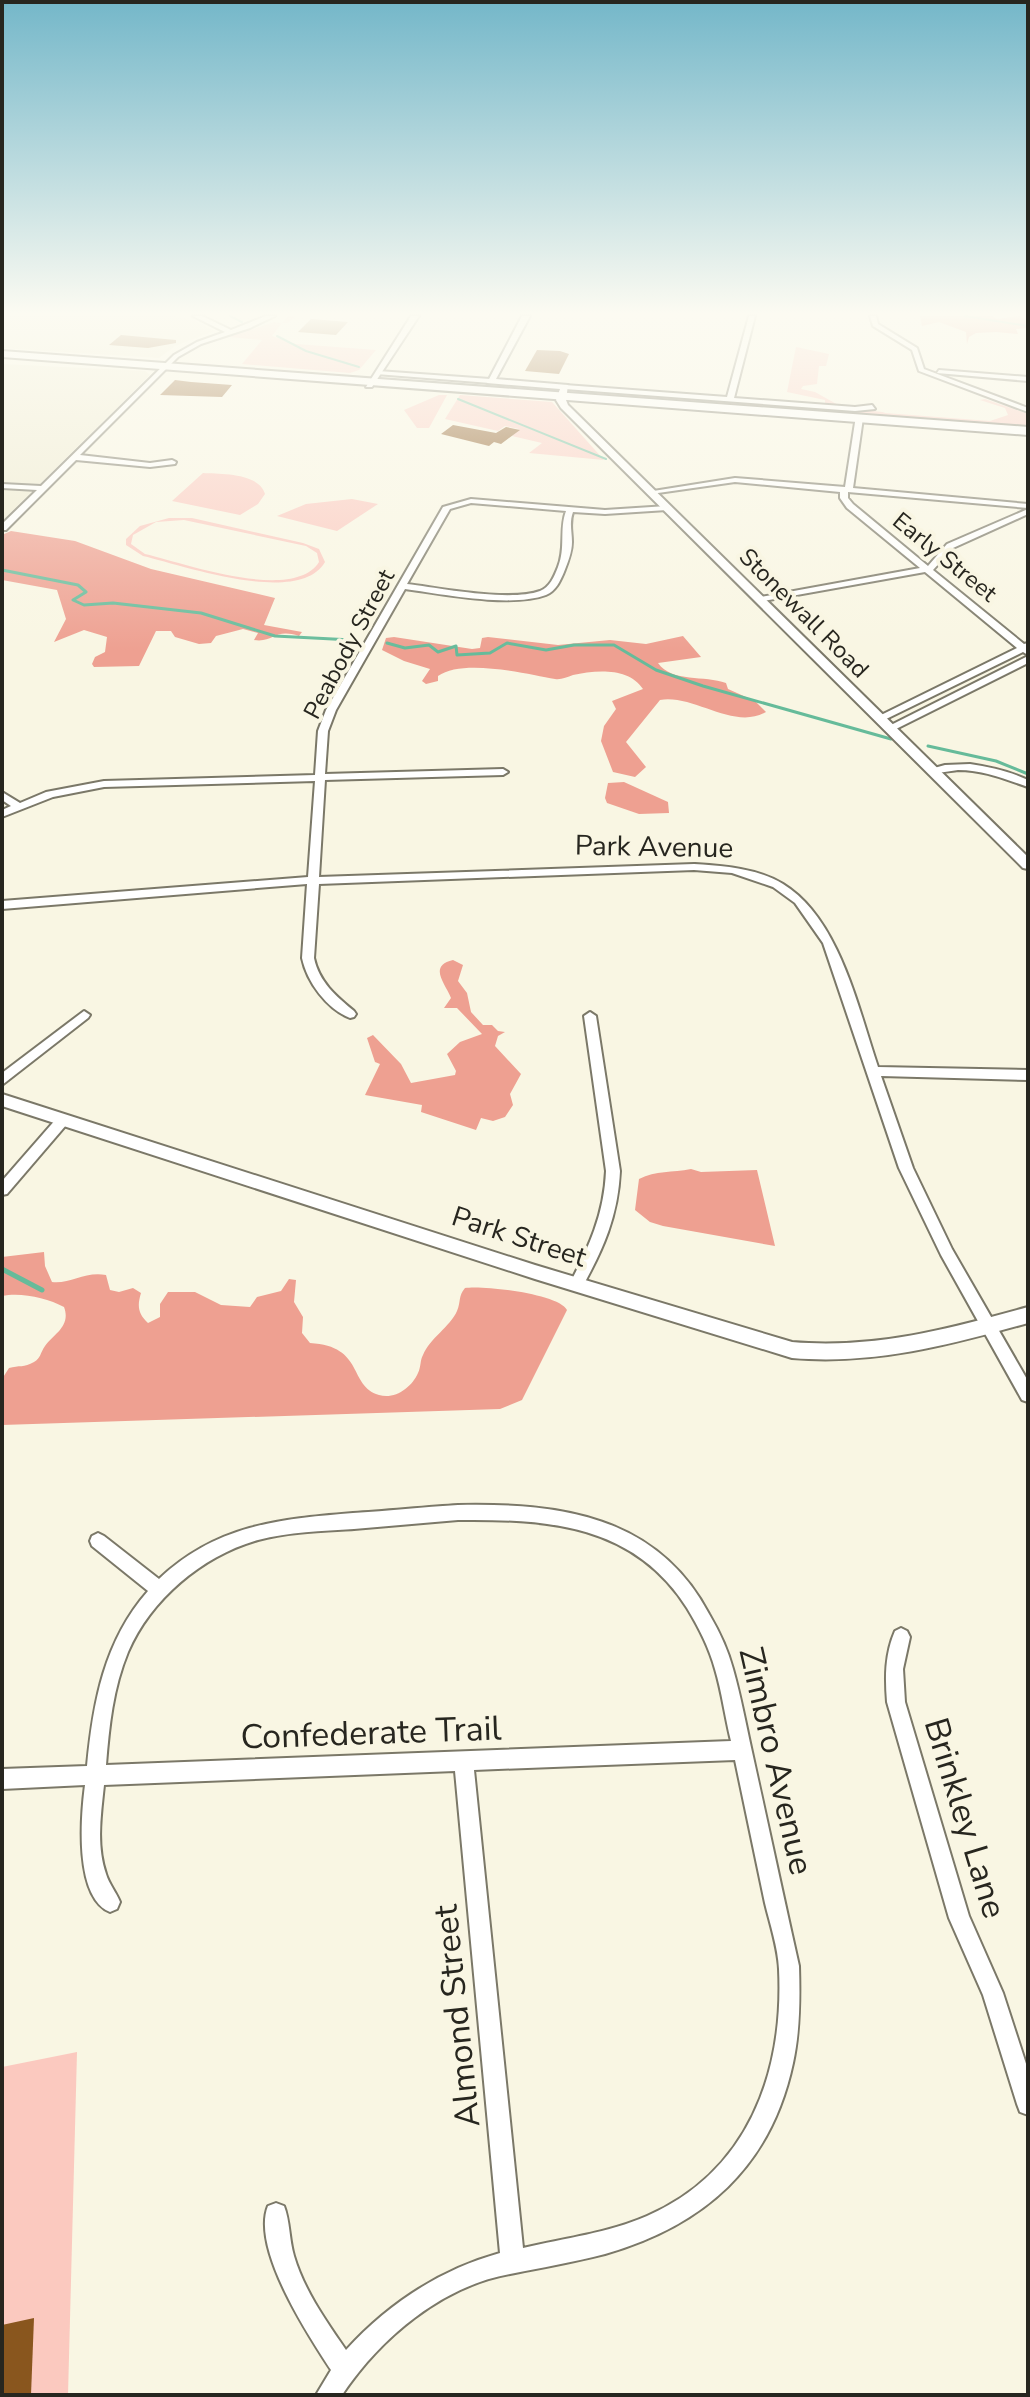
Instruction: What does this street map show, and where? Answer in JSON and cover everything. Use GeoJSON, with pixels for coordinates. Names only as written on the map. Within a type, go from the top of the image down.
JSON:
{"type":"FeatureCollection","features":[{"type":"Feature","properties":{"kind":"main road"},"geometry":{"type":"LineString","coordinates":[[953,428],[1028,434]]}},
{"type":"Feature","properties":{"kind":"street"},"geometry":{"type":"LineString","coordinates":[[3,528],[103,428]]}},
{"type":"Feature","properties":{"kind":"street","name":"Stonewall Road"},"geometry":{"type":"LineString","coordinates":[[586,428],[1028,865]]}},
{"type":"Feature","properties":{"kind":"street"},"geometry":{"type":"LineString","coordinates":[[846,490],[857,428]]}},
{"type":"Feature","properties":{"kind":"street"},"geometry":{"type":"LineString","coordinates":[[74,457],[150,465],[172,462]]}},
{"type":"Feature","properties":{"kind":"street"},"geometry":{"type":"LineString","coordinates":[[651,492],[735,480],[1028,509]]}},
{"type":"Feature","properties":{"kind":"street"},"geometry":{"type":"LineString","coordinates":[[2,486],[43,488]]}},
{"type":"Feature","properties":{"kind":"street","name":"Early Street"},"geometry":{"type":"LineString","coordinates":[[846,490],[844,498],[850,506],[1026,649]]}},
{"type":"Feature","properties":{"kind":"street","name":"Peabody Street"},"geometry":{"type":"LineString","coordinates":[[350,1014],[322,988],[309,967],[319,777],[325,722],[447,507],[475,501],[624,512],[667,508]]}},
{"type":"Feature","properties":{"kind":"street"},"geometry":{"type":"LineString","coordinates":[[761,600],[929,569],[949,547],[1028,509]]}},
{"type":"Feature","properties":{"kind":"street"},"geometry":{"type":"LineString","coordinates":[[402,586],[517,598],[543,595],[552,589],[568,550],[564,526],[570,510]]}},
{"type":"Feature","properties":{"kind":"street"},"geometry":{"type":"LineString","coordinates":[[885,724],[1026,649]]}},
{"type":"Feature","properties":{"kind":"street"},"geometry":{"type":"LineString","coordinates":[[885,724],[1028,659]]}},
{"type":"Feature","properties":{"kind":"street"},"geometry":{"type":"LineString","coordinates":[[932,770],[983,768],[1028,784]]}},
{"type":"Feature","properties":{"kind":"street"},"geometry":{"type":"LineString","coordinates":[[2,814],[59,792],[104,784],[503,772]]}},
{"type":"Feature","properties":{"kind":"street"},"geometry":{"type":"LineString","coordinates":[[2,795],[17,806]]}},
{"type":"Feature","properties":{"kind":"street","name":"Park Avenue"},"geometry":{"type":"LineString","coordinates":[[2,905],[313,880],[694,867],[733,870],[763,879],[799,901],[829,943],[875,1071],[903,1163],[921,1202],[1028,1395]]}},
{"type":"Feature","properties":{"kind":"street"},"geometry":{"type":"LineString","coordinates":[[2,1080],[84,1015]]}},
{"type":"Feature","properties":{"kind":"street"},"geometry":{"type":"LineString","coordinates":[[576,1285],[604,1234],[613,1193],[613,1171],[590,1016]]}},
{"type":"Feature","properties":{"kind":"street"},"geometry":{"type":"LineString","coordinates":[[875,1071],[1028,1075]]}},
{"type":"Feature","properties":{"kind":"street","name":"Park Street"},"geometry":{"type":"LineString","coordinates":[[2,1100],[762,1343],[823,1354],[885,1352],[1028,1315]]}},
{"type":"Feature","properties":{"kind":"street"},"geometry":{"type":"LineString","coordinates":[[2,1190],[62,1121]]}},
{"type":"Feature","properties":{"kind":"street","name":"Zimbro Avenue"},"geometry":{"type":"LineString","coordinates":[[110,1902],[99,1888],[89,1846],[101,1705],[111,1669],[124,1636],[159,1590],[193,1562],[218,1547],[272,1528],[463,1515],[525,1514],[578,1521],[629,1541],[669,1570],[713,1637],[724,1668],[789,1966],[791,1999],[787,2049],[778,2090],[761,2129],[724,2180],[695,2204],[661,2223],[606,2242],[481,2271],[436,2291],[390,2322],[344,2369],[328,2395]]}},
{"type":"Feature","properties":{"kind":"street"},"geometry":{"type":"LineString","coordinates":[[98,1541],[159,1590]]}},
{"type":"Feature","properties":{"kind":"street","name":"Brinkley Lane"},"geometry":{"type":"LineString","coordinates":[[901,1637],[894,1669],[896,1702],[959,1918],[993,1993],[1028,2104]]}},
{"type":"Feature","properties":{"kind":"street","name":"Confederate Trail"},"geometry":{"type":"LineString","coordinates":[[2,1779],[742,1750]]}},
{"type":"Feature","properties":{"kind":"street","name":"Almond Street"},"geometry":{"type":"LineString","coordinates":[[464,1761],[513,2263]]}},
{"type":"Feature","properties":{"kind":"street"},"geometry":{"type":"LineString","coordinates":[[276,2214],[276,2234],[283,2262],[306,2309],[344,2369]]}},
{"type":"Feature","properties":{"kind":"shaded area"},"geometry":{"type":"Polygon","coordinates":[[[2,428],[96,428],[2,521],[2,428]]]}},
{"type":"Feature","properties":{"kind":"shaded area"},"geometry":{"type":"Polygon","coordinates":[[[514,428],[575,428],[604,460],[529,453],[542,443],[512,436],[519,429],[514,428]]]}},
{"type":"Feature","properties":{"kind":"shaded area"},"geometry":{"type":"Polygon","coordinates":[[[203,473],[248,478],[265,494],[258,504],[240,515],[172,501],[203,473]]]}},
{"type":"Feature","properties":{"kind":"shaded area"},"geometry":{"type":"Polygon","coordinates":[[[352,499],[378,504],[337,531],[277,516],[306,504],[352,499]]]}},
{"type":"Feature","properties":{"kind":"shaded area"},"geometry":{"type":"Polygon","coordinates":[[[169,518],[192,518],[303,543],[319,549],[325,562],[311,575],[291,581],[266,582],[211,574],[143,556],[126,545],[126,539],[140,526],[169,518]],[[184,520],[156,522],[133,535],[131,544],[145,554],[237,577],[263,580],[306,574],[319,562],[317,553],[306,546],[184,520]]]}},
{"type":"Feature","properties":{"kind":"shaded area"},"geometry":{"type":"Polygon","coordinates":[[[11,531],[75,541],[151,569],[275,598],[264,625],[302,632],[299,636],[284,634],[254,640],[258,633],[243,629],[216,636],[211,643],[199,644],[175,637],[171,631],[156,631],[139,666],[94,667],[95,657],[105,652],[107,637],[84,630],[54,642],[66,619],[57,590],[2,580],[2,535],[11,531]]]}},
{"type":"Feature","properties":{"kind":"shaded area"},"geometry":{"type":"Polygon","coordinates":[[[683,636],[701,657],[658,663],[664,669],[680,676],[726,683],[728,689],[755,701],[766,712],[754,717],[741,717],[686,702],[660,700],[626,742],[646,767],[635,777],[613,772],[601,741],[604,726],[616,709],[612,701],[643,689],[629,677],[601,671],[557,679],[495,669],[463,668],[449,671],[438,676],[438,681],[426,684],[422,681],[430,669],[382,650],[386,638],[394,637],[472,649],[480,648],[482,638],[488,637],[558,645],[610,640],[646,644],[683,636]]]}},
{"type":"Feature","properties":{"kind":"shaded area"},"geometry":{"type":"Polygon","coordinates":[[[624,782],[668,802],[669,813],[639,814],[607,803],[608,783],[624,782]]]}},
{"type":"Feature","properties":{"kind":"shaded area"},"geometry":{"type":"Polygon","coordinates":[[[453,960],[463,965],[458,981],[467,993],[471,1012],[483,1025],[492,1025],[498,1031],[505,1032],[498,1036],[495,1046],[521,1074],[510,1094],[513,1105],[505,1117],[493,1121],[481,1118],[476,1130],[421,1112],[422,1105],[365,1095],[380,1064],[375,1062],[367,1038],[373,1035],[401,1064],[411,1083],[455,1075],[447,1054],[460,1042],[482,1034],[457,1008],[444,1008],[451,998],[440,971],[441,966],[453,960]]]}},
{"type":"Feature","properties":{"kind":"shaded area"},"geometry":{"type":"Polygon","coordinates":[[[691,1169],[701,1172],[757,1170],[775,1246],[663,1226],[650,1222],[635,1210],[639,1179],[691,1169]]]}},
{"type":"Feature","properties":{"kind":"shaded area"},"geometry":{"type":"Polygon","coordinates":[[[44,1252],[45,1266],[52,1282],[98,1274],[106,1275],[110,1290],[119,1292],[133,1288],[141,1293],[139,1310],[148,1323],[160,1317],[160,1304],[168,1292],[195,1292],[221,1305],[250,1307],[257,1297],[281,1291],[289,1279],[296,1280],[294,1302],[303,1317],[302,1333],[310,1343],[340,1351],[369,1390],[385,1396],[402,1391],[415,1378],[426,1349],[454,1317],[465,1288],[503,1289],[536,1295],[561,1304],[567,1310],[522,1400],[500,1409],[2,1425],[2,1379],[9,1368],[27,1365],[38,1359],[61,1329],[66,1314],[64,1307],[42,1299],[25,1295],[2,1296],[2,1257],[44,1252]]]}},
{"type":"Feature","properties":{"kind":"shaded area"},"geometry":{"type":"Polygon","coordinates":[[[77,2052],[68,2395],[31,2395],[2,2325],[2,2067],[77,2052]]]}},
{"type":"Feature","properties":{"kind":"building"},"geometry":{"type":"Polygon","coordinates":[[[449,428],[496,433],[505,428],[520,430],[501,444],[494,442],[489,446],[441,434],[449,428]]]}},
{"type":"Feature","properties":{"kind":"building"},"geometry":{"type":"Polygon","coordinates":[[[34,2318],[31,2395],[2,2395],[2,2325],[34,2318]]]}},
{"type":"Feature","properties":{"kind":"waterway"},"geometry":{"type":"LineString","coordinates":[[529,428],[606,459]]}},
{"type":"Feature","properties":{"kind":"waterway"},"geometry":{"type":"LineString","coordinates":[[2,570],[78,585],[86,592],[73,600],[84,605],[113,603],[201,613],[275,636],[352,640]]}},
{"type":"Feature","properties":{"kind":"waterway"},"geometry":{"type":"LineString","coordinates":[[387,643],[405,648],[429,645],[438,652],[456,646],[457,655],[490,653],[507,643],[546,650],[574,645],[614,645],[656,670],[703,686],[891,739]]}},
{"type":"Feature","properties":{"kind":"waterway"},"geometry":{"type":"LineString","coordinates":[[928,746],[996,761],[1028,774]]}},
{"type":"Feature","properties":{"kind":"waterway"},"geometry":{"type":"LineString","coordinates":[[2,1269],[42,1290]]}}]}
